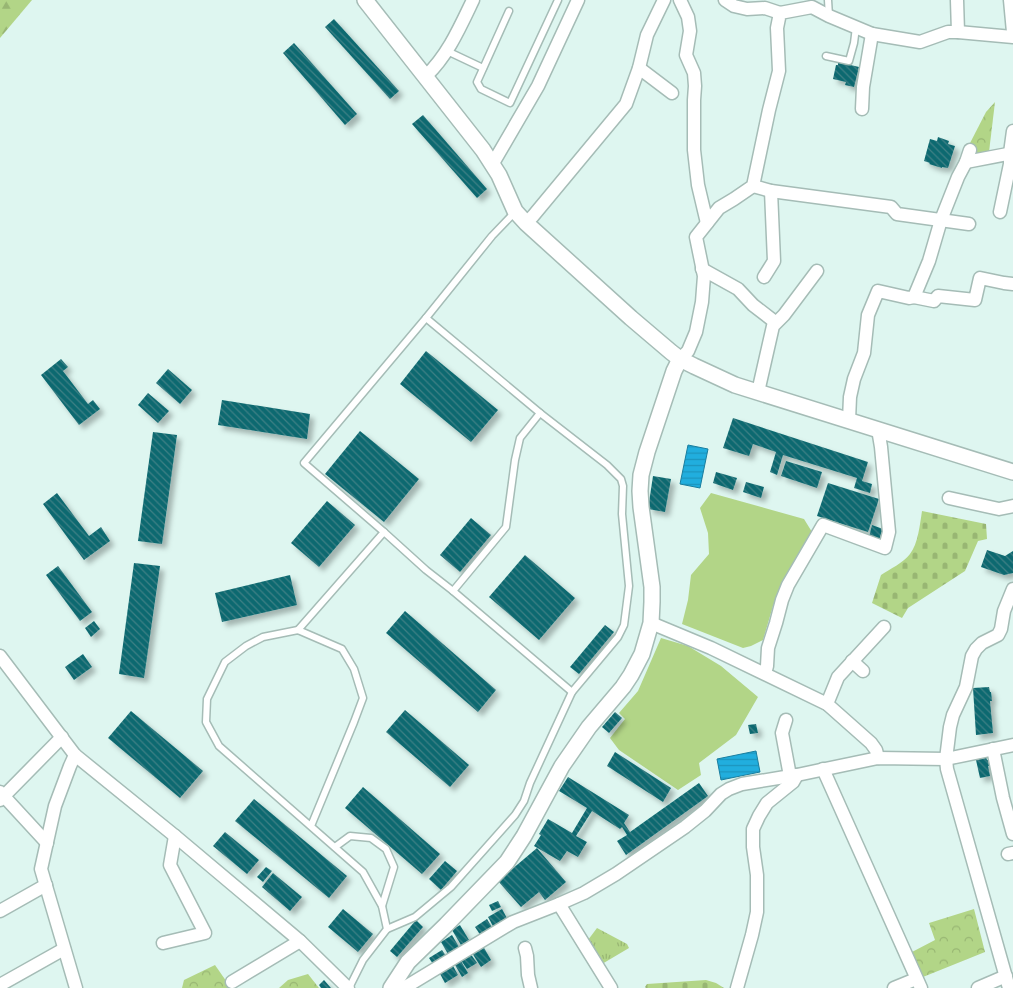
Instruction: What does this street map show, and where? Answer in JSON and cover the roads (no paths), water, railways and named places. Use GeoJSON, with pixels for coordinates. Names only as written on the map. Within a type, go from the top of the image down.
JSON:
{"type":"FeatureCollection","features":[{"type":"Feature","properties":{"kind":"street"},"geometry":{"type":"LineString","coordinates":[[365,0],[472,135],[499,175],[515,211],[630,318],[680,359],[723,380],[758,392],[1013,472]]}},
{"type":"Feature","properties":{"kind":"street"},"geometry":{"type":"LineString","coordinates":[[426,76],[447,51],[473,0]]}},
{"type":"Feature","properties":{"kind":"street"},"geometry":{"type":"LineString","coordinates":[[492,165],[538,86],[578,0]]}},
{"type":"Feature","properties":{"kind":"street"},"geometry":{"type":"LineString","coordinates":[[526,223],[534,216],[626,104],[639,68],[648,34],[664,0]]}},
{"type":"Feature","properties":{"kind":"street"},"geometry":{"type":"LineString","coordinates":[[680,0],[688,17],[690,31],[686,55],[694,73],[696,86],[694,150],[698,185],[708,223]]}},
{"type":"Feature","properties":{"kind":"street"},"geometry":{"type":"LineString","coordinates":[[726,0],[734,6],[747,9],[765,8],[780,13],[812,7],[872,34],[920,42],[948,32],[1013,37]]}},
{"type":"Feature","properties":{"kind":"street"},"geometry":{"type":"LineString","coordinates":[[956,0],[958,32]]}},
{"type":"Feature","properties":{"kind":"street"},"geometry":{"type":"LineString","coordinates":[[1010,0],[1013,32]]}},
{"type":"Feature","properties":{"kind":"street"},"geometry":{"type":"LineString","coordinates":[[391,988],[408,962],[507,862],[524,836],[562,766],[580,740],[623,687],[642,654],[651,623],[652,587],[641,507],[641,475],[674,371],[680,359],[688,351],[696,332],[702,302],[704,276],[696,237],[719,208],[753,186],[779,71],[777,28],[780,13]]}},
{"type":"Feature","properties":{"kind":"street"},"geometry":{"type":"LineString","coordinates":[[862,109],[872,34]]}},
{"type":"Feature","properties":{"kind":"street"},"geometry":{"type":"LineString","coordinates":[[639,68],[667,84]]}},
{"type":"Feature","properties":{"kind":"street"},"geometry":{"type":"LineString","coordinates":[[1005,205],[1013,131]]}},
{"type":"Feature","properties":{"kind":"street"},"geometry":{"type":"LineString","coordinates":[[914,297],[929,261],[941,220],[968,156],[1012,153]]}},
{"type":"Feature","properties":{"kind":"street"},"geometry":{"type":"LineString","coordinates":[[753,186],[771,191],[891,207],[897,214],[969,224]]}},
{"type":"Feature","properties":{"kind":"street"},"geometry":{"type":"LineString","coordinates":[[764,277],[774,261],[771,191]]}},
{"type":"Feature","properties":{"kind":"street"},"geometry":{"type":"LineString","coordinates":[[702,270],[738,289],[753,305],[775,322]]}},
{"type":"Feature","properties":{"kind":"street"},"geometry":{"type":"LineString","coordinates":[[758,392],[773,326],[804,296],[817,271]]}},
{"type":"Feature","properties":{"kind":"street"},"geometry":{"type":"LineString","coordinates":[[848,420],[854,379],[869,354],[868,315],[878,291],[934,301],[938,296],[975,300],[980,278],[1013,284]]}},
{"type":"Feature","properties":{"kind":"street"},"geometry":{"type":"LineString","coordinates":[[765,673],[768,648],[782,600],[788,585],[823,525],[885,548],[890,532],[878,430]]}},
{"type":"Feature","properties":{"kind":"street"},"geometry":{"type":"LineString","coordinates":[[955,503],[992,502],[1000,509],[1013,506]]}},
{"type":"Feature","properties":{"kind":"street"},"geometry":{"type":"LineString","coordinates":[[978,988],[1008,982],[946,759],[953,715],[966,687],[972,656],[982,642],[998,635],[1004,611],[1013,589]]}},
{"type":"Feature","properties":{"kind":"street"},"geometry":{"type":"LineString","coordinates":[[651,623],[711,648],[826,704],[871,743],[876,750],[878,758]]}},
{"type":"Feature","properties":{"kind":"street"},"geometry":{"type":"LineString","coordinates":[[826,704],[838,677],[884,627]]}},
{"type":"Feature","properties":{"kind":"street"},"geometry":{"type":"LineString","coordinates":[[0,656],[4,671],[62,737],[75,755],[300,941],[348,988]]}},
{"type":"Feature","properties":{"kind":"street"},"geometry":{"type":"LineString","coordinates":[[852,661],[863,671]]}},
{"type":"Feature","properties":{"kind":"street"},"geometry":{"type":"LineString","coordinates":[[736,987],[757,912],[754,830],[759,816],[767,803],[793,782],[794,775],[788,740],[782,732],[786,720]]}},
{"type":"Feature","properties":{"kind":"street"},"geometry":{"type":"LineString","coordinates":[[47,843],[1,796],[62,737]]}},
{"type":"Feature","properties":{"kind":"street"},"geometry":{"type":"LineString","coordinates":[[404,988],[513,922],[584,893],[616,874],[685,827],[729,789],[742,784],[878,758],[946,759],[1013,746]]}},
{"type":"Feature","properties":{"kind":"street"},"geometry":{"type":"LineString","coordinates":[[993,749],[998,800],[1013,834]]}},
{"type":"Feature","properties":{"kind":"street"},"geometry":{"type":"LineString","coordinates":[[75,755],[55,806],[41,869],[76,988]]}},
{"type":"Feature","properties":{"kind":"street"},"geometry":{"type":"LineString","coordinates":[[823,769],[918,983],[894,988]]}},
{"type":"Feature","properties":{"kind":"street"},"geometry":{"type":"LineString","coordinates":[[163,943],[205,933],[170,865],[175,836]]}},
{"type":"Feature","properties":{"kind":"street"},"geometry":{"type":"LineString","coordinates":[[0,912],[46,885]]}},
{"type":"Feature","properties":{"kind":"street"},"geometry":{"type":"LineString","coordinates":[[559,904],[611,988]]}},
{"type":"Feature","properties":{"kind":"street"},"geometry":{"type":"LineString","coordinates":[[232,982],[300,941]]}},
{"type":"Feature","properties":{"kind":"street"},"geometry":{"type":"LineString","coordinates":[[525,948],[528,956],[528,975],[531,988]]}},
{"type":"Feature","properties":{"kind":"street"},"geometry":{"type":"LineString","coordinates":[[0,984],[64,949]]}},
{"type":"Feature","properties":{"kind":"lane"},"geometry":{"type":"LineString","coordinates":[[509,11],[477,82],[481,89],[510,102],[558,0]]}},
{"type":"Feature","properties":{"kind":"lane"},"geometry":{"type":"LineString","coordinates":[[828,0],[829,16]]}},
{"type":"Feature","properties":{"kind":"lane"},"geometry":{"type":"LineString","coordinates":[[826,56],[849,61],[856,27]]}},
{"type":"Feature","properties":{"kind":"lane"},"geometry":{"type":"LineString","coordinates":[[447,51],[483,68]]}},
{"type":"Feature","properties":{"kind":"lane"},"geometry":{"type":"LineString","coordinates":[[515,211],[492,236],[304,463],[426,570],[572,692]]}},
{"type":"Feature","properties":{"kind":"lane"},"geometry":{"type":"LineString","coordinates":[[348,988],[363,960],[386,929],[415,917],[451,888],[512,819],[524,801],[530,783],[572,692],[618,637],[624,626],[629,586],[622,514],[624,486],[616,472],[540,413],[426,318]]}},
{"type":"Feature","properties":{"kind":"lane"},"geometry":{"type":"LineString","coordinates":[[453,591],[506,527],[515,460],[520,438],[540,413]]}},
{"type":"Feature","properties":{"kind":"lane"},"geometry":{"type":"LineString","coordinates":[[298,630],[384,532]]}},
{"type":"Feature","properties":{"kind":"lane"},"geometry":{"type":"LineString","coordinates":[[311,826],[363,698],[354,669],[342,649],[298,630],[263,637],[246,646],[225,662],[207,699],[206,722],[219,746],[335,848],[364,872],[382,906],[386,929]]}},
{"type":"Feature","properties":{"kind":"lane"},"geometry":{"type":"LineString","coordinates":[[335,848],[350,836],[371,838],[386,849],[394,867],[382,906]]}},
{"type":"Feature","properties":{"kind":"water"},"geometry":{"type":"Polygon","coordinates":[[[688,445],[708,449],[700,488],[680,484],[688,445]]]}},
{"type":"Feature","properties":{"kind":"water"},"geometry":{"type":"Polygon","coordinates":[[[756,751],[760,772],[721,780],[717,759],[756,751]]]}}]}
